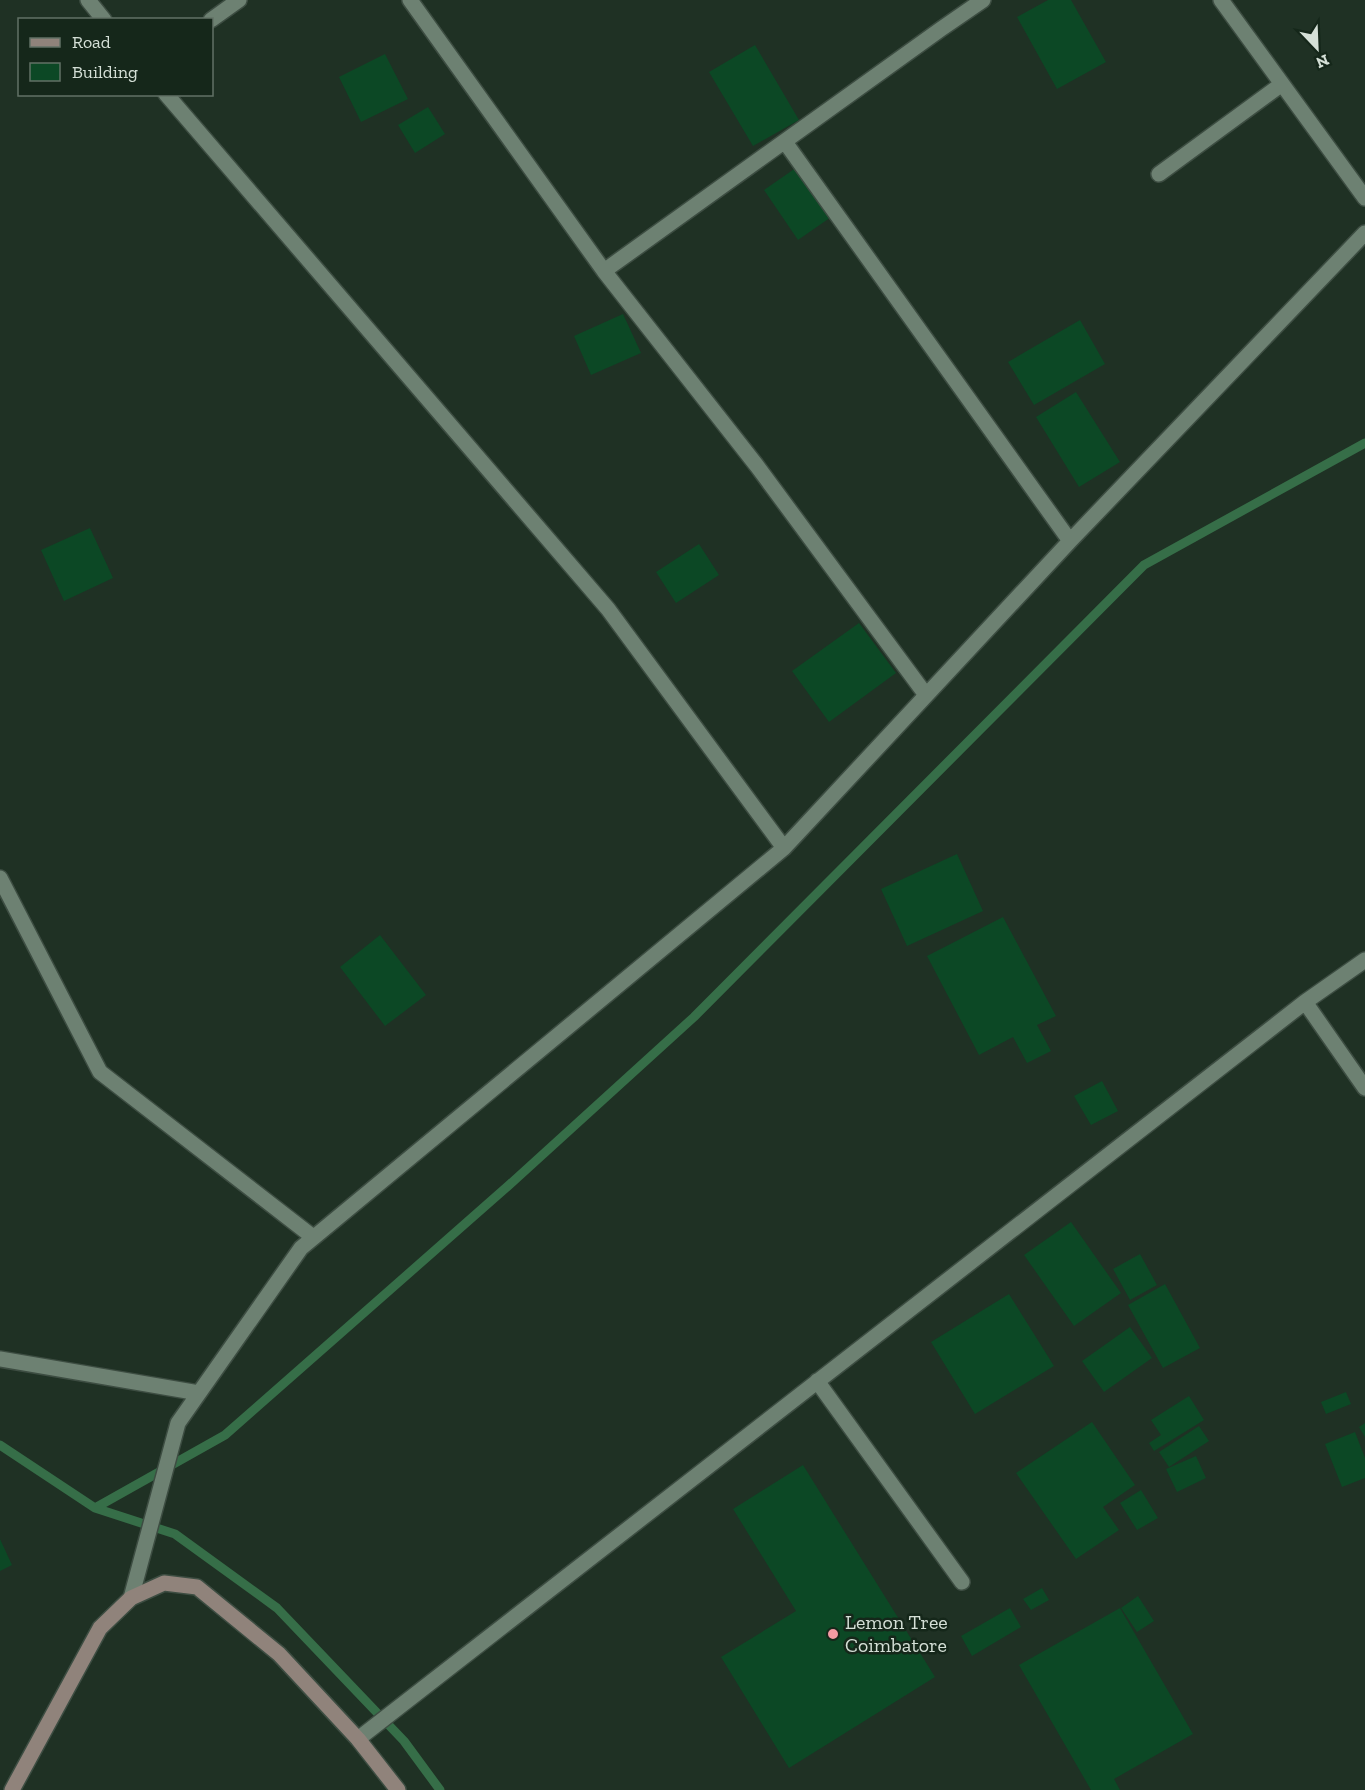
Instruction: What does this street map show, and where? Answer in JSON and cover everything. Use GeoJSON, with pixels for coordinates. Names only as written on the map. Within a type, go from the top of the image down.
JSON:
{"type":"FeatureCollection","features":[{"type":"Feature","properties":{"kind":"main road"},"geometry":{"type":"LineString","coordinates":[[12,1790],[100,1628],[131,1598],[164,1583],[197,1587],[279,1654],[358,1738],[398,1790]]}},
{"type":"Feature","properties":{"kind":"street"},"geometry":{"type":"LineString","coordinates":[[88,0],[102,18]]}},
{"type":"Feature","properties":{"kind":"street"},"geometry":{"type":"LineString","coordinates":[[213,19],[238,0]]}},
{"type":"Feature","properties":{"kind":"street"},"geometry":{"type":"LineString","coordinates":[[410,0],[604,271],[757,466],[926,695]]}},
{"type":"Feature","properties":{"kind":"street"},"geometry":{"type":"LineString","coordinates":[[604,271],[983,0]]}},
{"type":"Feature","properties":{"kind":"street"},"geometry":{"type":"LineString","coordinates":[[1221,0],[1365,198]]}},
{"type":"Feature","properties":{"kind":"street"},"geometry":{"type":"LineString","coordinates":[[1159,174],[1282,84]]}},
{"type":"Feature","properties":{"kind":"street"},"geometry":{"type":"LineString","coordinates":[[168,96],[608,609],[784,848]]}},
{"type":"Feature","properties":{"kind":"street"},"geometry":{"type":"LineString","coordinates":[[785,142],[1070,541]]}},
{"type":"Feature","properties":{"kind":"street"},"geometry":{"type":"LineString","coordinates":[[131,1598],[178,1423],[301,1248],[784,848],[1070,541],[1365,233]]}},
{"type":"Feature","properties":{"kind":"street"},"geometry":{"type":"LineString","coordinates":[[0,878],[100,1072],[313,1237]]}},
{"type":"Feature","properties":{"kind":"street"},"geometry":{"type":"LineString","coordinates":[[358,1738],[1305,1002],[1365,960]]}},
{"type":"Feature","properties":{"kind":"street"},"geometry":{"type":"LineString","coordinates":[[1305,1002],[1365,1088]]}},
{"type":"Feature","properties":{"kind":"street"},"geometry":{"type":"LineString","coordinates":[[0,1359],[199,1393]]}},
{"type":"Feature","properties":{"kind":"street"},"geometry":{"type":"LineString","coordinates":[[817,1381],[962,1582]]}},
{"type":"Feature","properties":{"kind":"building"},"geometry":{"type":"Polygon","coordinates":[[[1048,0],[1071,0],[1106,62],[1057,89],[1017,17],[1048,0]]]}},
{"type":"Feature","properties":{"kind":"building"},"geometry":{"type":"Polygon","coordinates":[[[755,45],[799,120],[753,146],[709,72],[755,45]]]}},
{"type":"Feature","properties":{"kind":"building"},"geometry":{"type":"Polygon","coordinates":[[[385,54],[408,99],[361,122],[339,77],[385,54]]]}},
{"type":"Feature","properties":{"kind":"building"},"geometry":{"type":"Polygon","coordinates":[[[428,107],[445,134],[415,153],[398,125],[428,107]]]}},
{"type":"Feature","properties":{"kind":"building"},"geometry":{"type":"Polygon","coordinates":[[[800,165],[834,215],[798,240],[764,190],[800,165]]]}},
{"type":"Feature","properties":{"kind":"building"},"geometry":{"type":"Polygon","coordinates":[[[623,314],[641,353],[591,375],[574,336],[623,314]]]}},
{"type":"Feature","properties":{"kind":"building"},"geometry":{"type":"Polygon","coordinates":[[[1080,320],[1105,364],[1034,405],[1008,362],[1080,320]]]}},
{"type":"Feature","properties":{"kind":"building"},"geometry":{"type":"Polygon","coordinates":[[[1076,392],[1120,462],[1079,487],[1036,417],[1076,392]]]}},
{"type":"Feature","properties":{"kind":"building"},"geometry":{"type":"Polygon","coordinates":[[[90,528],[113,578],[64,601],[41,550],[90,528]]]}},
{"type":"Feature","properties":{"kind":"building"},"geometry":{"type":"Polygon","coordinates":[[[699,544],[719,575],[676,603],[656,572],[699,544]]]}},
{"type":"Feature","properties":{"kind":"building"},"geometry":{"type":"Polygon","coordinates":[[[859,623],[896,673],[829,722],[792,671],[859,623]]]}},
{"type":"Feature","properties":{"kind":"building"},"geometry":{"type":"Polygon","coordinates":[[[957,854],[983,911],[907,946],[881,889],[957,854]]]}},
{"type":"Feature","properties":{"kind":"building"},"geometry":{"type":"Polygon","coordinates":[[[1003,917],[1056,1016],[1037,1025],[1051,1051],[1027,1063],[1013,1037],[979,1055],[927,956],[1003,917]]]}},
{"type":"Feature","properties":{"kind":"building"},"geometry":{"type":"Polygon","coordinates":[[[380,935],[426,995],[385,1026],[340,967],[380,935]]]}},
{"type":"Feature","properties":{"kind":"building"},"geometry":{"type":"Polygon","coordinates":[[[1102,1081],[1118,1111],[1091,1125],[1074,1096],[1102,1081]]]}},
{"type":"Feature","properties":{"kind":"building"},"geometry":{"type":"Polygon","coordinates":[[[1071,1222],[1121,1293],[1074,1326],[1024,1255],[1071,1222]]]}},
{"type":"Feature","properties":{"kind":"building"},"geometry":{"type":"Polygon","coordinates":[[[1140,1254],[1157,1285],[1130,1300],[1113,1269],[1140,1254]]]}},
{"type":"Feature","properties":{"kind":"building"},"geometry":{"type":"Polygon","coordinates":[[[1165,1284],[1200,1348],[1163,1368],[1128,1305],[1165,1284]]]}},
{"type":"Feature","properties":{"kind":"building"},"geometry":{"type":"Polygon","coordinates":[[[1009,1294],[1054,1366],[975,1414],[931,1342],[1009,1294]]]}},
{"type":"Feature","properties":{"kind":"building"},"geometry":{"type":"Polygon","coordinates":[[[1130,1327],[1152,1358],[1104,1392],[1082,1361],[1130,1327]]]}},
{"type":"Feature","properties":{"kind":"building"},"geometry":{"type":"Polygon","coordinates":[[[1346,1392],[1351,1404],[1326,1414],[1321,1402],[1346,1392]]]}},
{"type":"Feature","properties":{"kind":"building"},"geometry":{"type":"Polygon","coordinates":[[[1189,1396],[1204,1420],[1154,1451],[1149,1443],[1161,1435],[1151,1420],[1189,1396]]]}},
{"type":"Feature","properties":{"kind":"building"},"geometry":{"type":"Polygon","coordinates":[[[1092,1422],[1135,1485],[1103,1507],[1119,1530],[1076,1559],[1016,1473],[1092,1422]]]}},
{"type":"Feature","properties":{"kind":"building"},"geometry":{"type":"Polygon","coordinates":[[[1365,1423],[1365,1437],[1359,1427],[1365,1423]]]}},
{"type":"Feature","properties":{"kind":"building"},"geometry":{"type":"Polygon","coordinates":[[[1199,1426],[1209,1441],[1169,1467],[1159,1452],[1199,1426]]]}},
{"type":"Feature","properties":{"kind":"building"},"geometry":{"type":"Polygon","coordinates":[[[1355,1432],[1365,1458],[1365,1478],[1342,1487],[1325,1444],[1355,1432]]]}},
{"type":"Feature","properties":{"kind":"building"},"geometry":{"type":"Polygon","coordinates":[[[1196,1456],[1206,1478],[1177,1492],[1166,1469],[1196,1456]]]}},
{"type":"Feature","properties":{"kind":"building","name":"Lemon Tree Coimbatore"},"geometry":{"type":"Polygon","coordinates":[[[803,1465],[935,1677],[789,1768],[721,1657],[796,1611],[733,1509],[803,1465]]]}},
{"type":"Feature","properties":{"kind":"building"},"geometry":{"type":"Polygon","coordinates":[[[1141,1490],[1158,1518],[1137,1530],[1120,1503],[1141,1490]]]}},
{"type":"Feature","properties":{"kind":"building"},"geometry":{"type":"Polygon","coordinates":[[[0,1539],[12,1565],[0,1571],[0,1539]]]}},
{"type":"Feature","properties":{"kind":"building"},"geometry":{"type":"Polygon","coordinates":[[[1042,1588],[1049,1600],[1031,1610],[1023,1599],[1042,1588]]]}},
{"type":"Feature","properties":{"kind":"building"},"geometry":{"type":"Polygon","coordinates":[[[1138,1596],[1154,1621],[1137,1632],[1121,1608],[1138,1596]]]}},
{"type":"Feature","properties":{"kind":"building"},"geometry":{"type":"Polygon","coordinates":[[[1010,1608],[1021,1627],[972,1656],[961,1636],[1010,1608]]]}},
{"type":"Feature","properties":{"kind":"building"},"geometry":{"type":"Polygon","coordinates":[[[1120,1608],[1193,1734],[1114,1779],[1120,1790],[1091,1790],[1019,1665],[1120,1608]]]}},
{"type":"Feature","properties":{"kind":"waterway"},"geometry":{"type":"LineString","coordinates":[[0,1445],[95,1508],[225,1435],[508,1186],[694,1017],[1144,565],[1365,443]]}},
{"type":"Feature","properties":{"kind":"waterway"},"geometry":{"type":"LineString","coordinates":[[95,1508],[175,1534],[277,1608],[404,1741],[440,1790]]}},
{"type":"Feature","properties":{"kind":"place","name":"Lemon Tree Coimbatore"},"geometry":{"type":"Point","coordinates":[833,1634]}}]}
